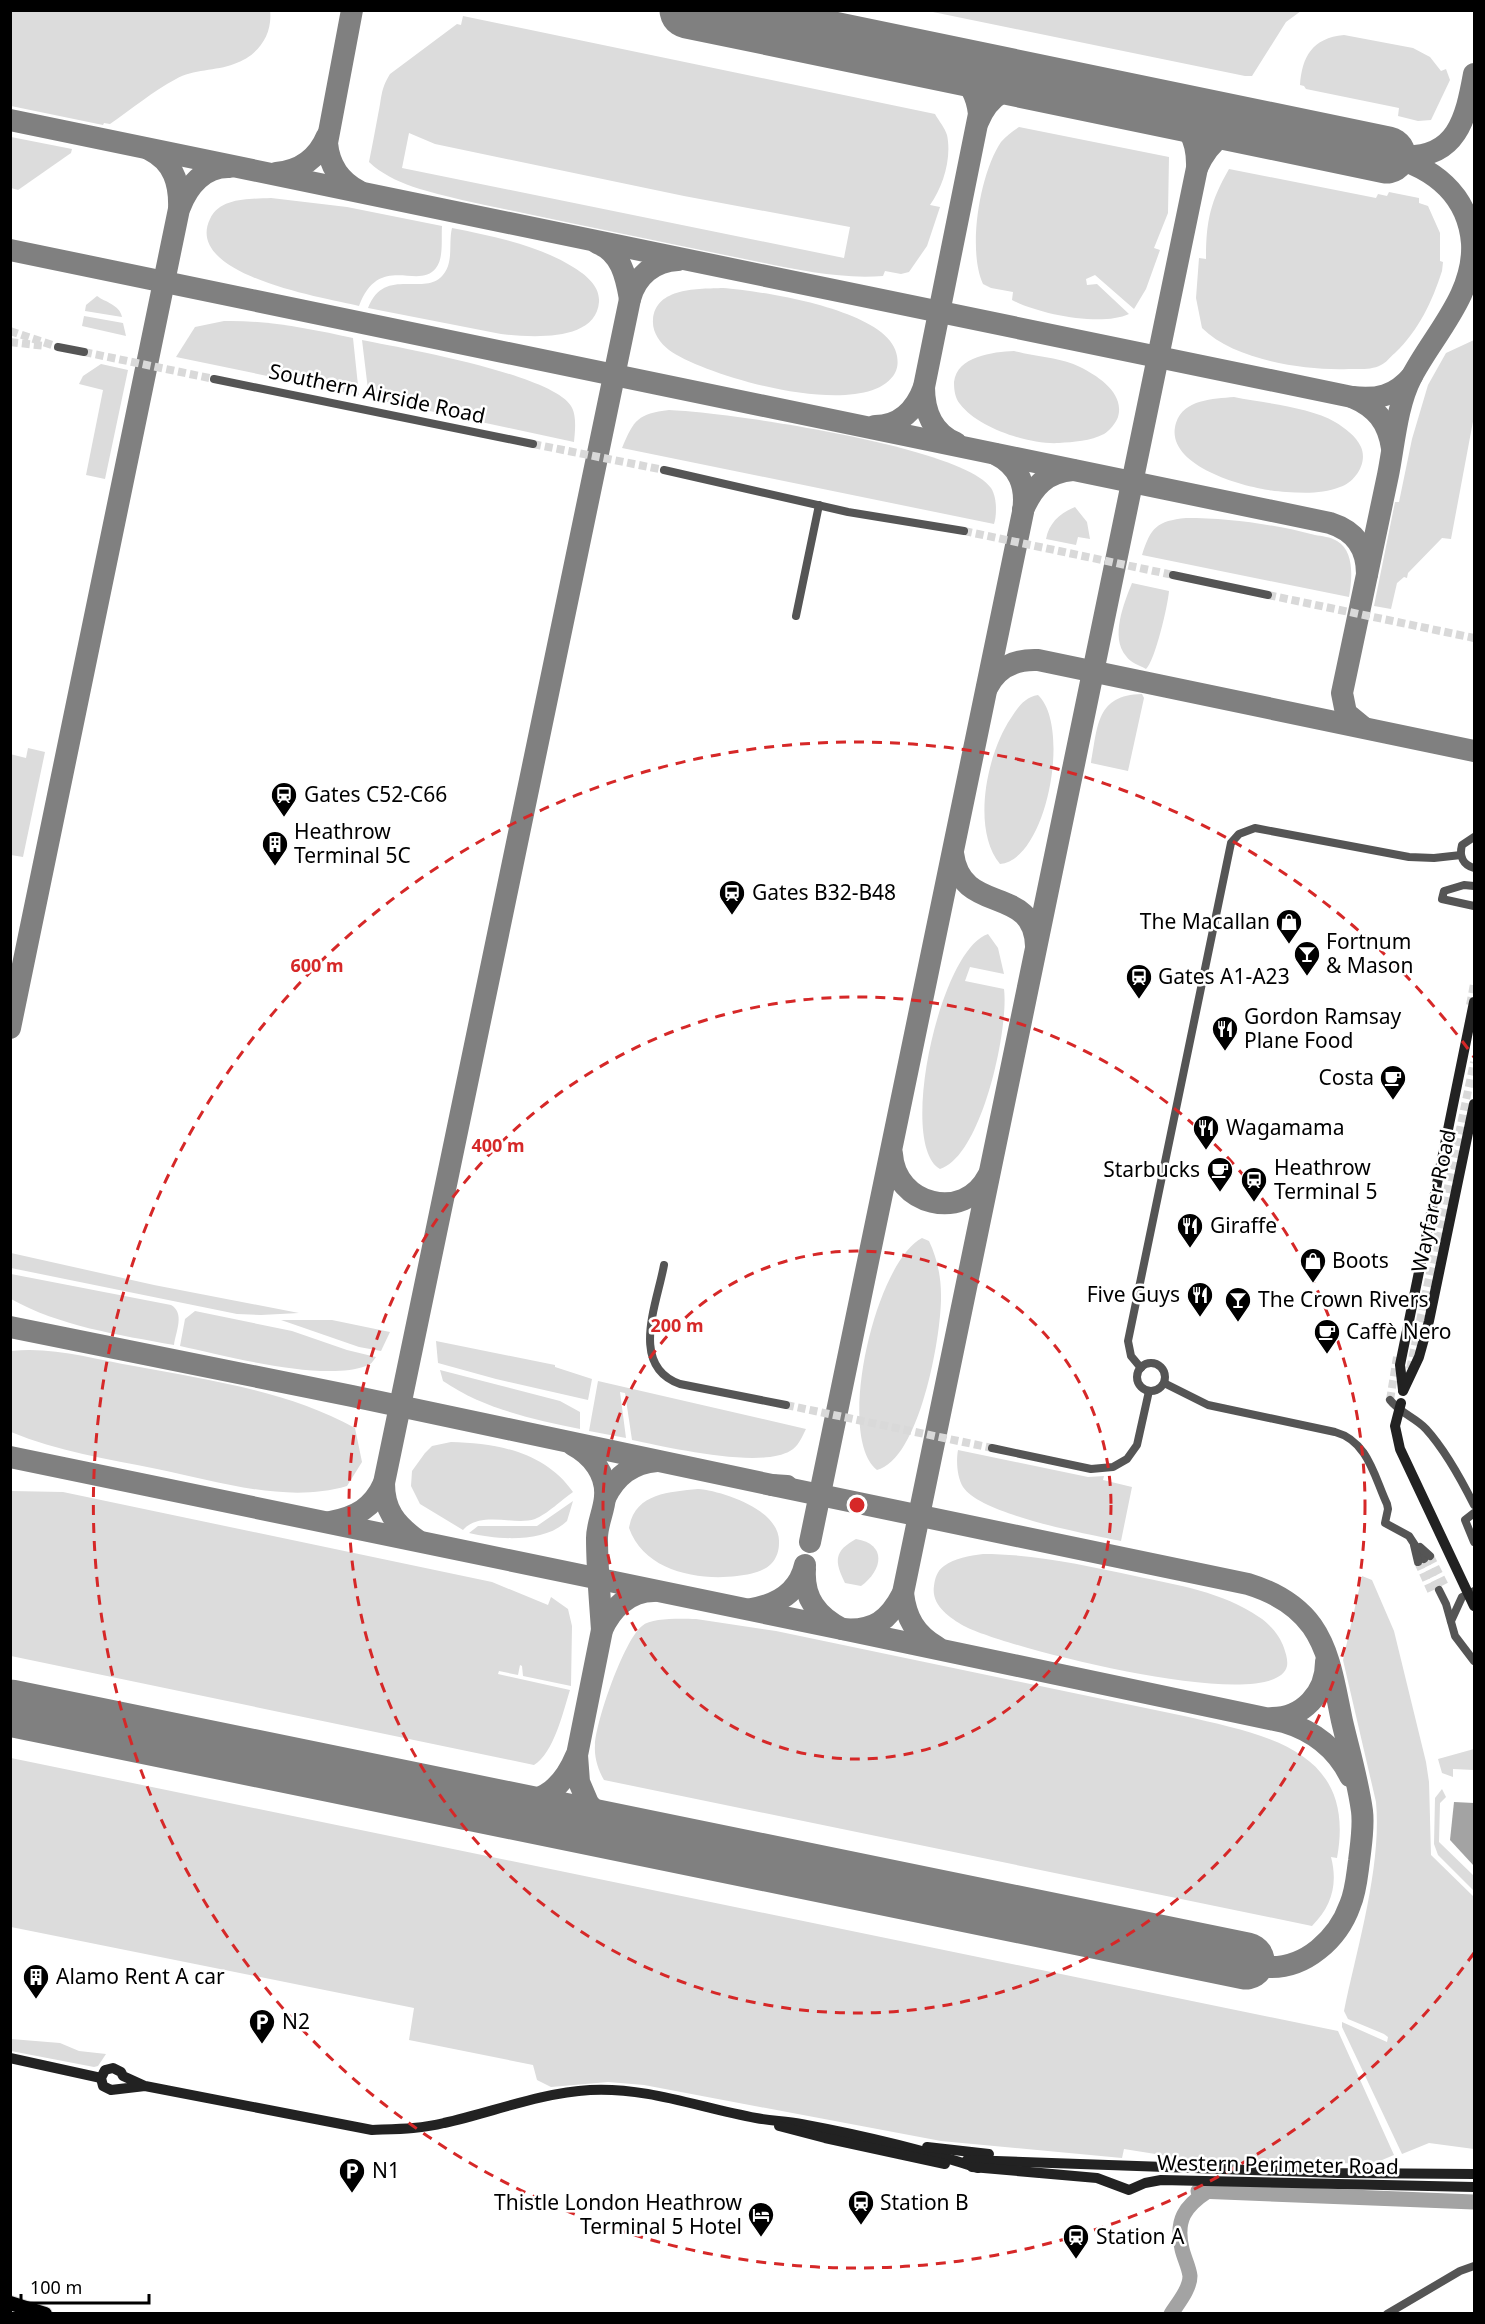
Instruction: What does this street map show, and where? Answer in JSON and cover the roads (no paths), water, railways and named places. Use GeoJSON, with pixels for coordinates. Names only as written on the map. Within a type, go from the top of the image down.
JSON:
{"type":"FeatureCollection","features":[{"type":"Feature","properties":{"kind":"highway"},"geometry":{"type":"LineString","coordinates":[[10,2303],[45,2313]]}},
{"type":"Feature","properties":{"kind":"street"},"geometry":{"type":"LineString","coordinates":[[58,347],[84,352]]}},
{"type":"Feature","properties":{"kind":"street","name":"Southern Airside Road"},"geometry":{"type":"LineString","coordinates":[[214,379],[533,444]]}},
{"type":"Feature","properties":{"kind":"street"},"geometry":{"type":"LineString","coordinates":[[664,470],[819,505],[964,531]]}},
{"type":"Feature","properties":{"kind":"street"},"geometry":{"type":"LineString","coordinates":[[796,616],[819,505]]}},
{"type":"Feature","properties":{"kind":"street"},"geometry":{"type":"LineString","coordinates":[[1173,575],[1268,595]]}},
{"type":"Feature","properties":{"kind":"street"},"geometry":{"type":"LineString","coordinates":[[1141,1368],[1131,1356],[1128,1341],[1232,843],[1239,834],[1255,828],[1409,857],[1434,858],[1461,855]]}},
{"type":"Feature","properties":{"kind":"street"},"geometry":{"type":"LineString","coordinates":[[1474,837],[1462,845],[1461,855],[1466,864],[1474,868]]}},
{"type":"Feature","properties":{"kind":"street"},"geometry":{"type":"LineString","coordinates":[[1474,886],[1464,885],[1444,891],[1442,899],[1474,906]]}},
{"type":"Feature","properties":{"kind":"street"},"geometry":{"type":"LineString","coordinates":[[1403,1390],[1401,1365],[1474,1002]]}},
{"type":"Feature","properties":{"kind":"street","name":"Wayfarer Road"},"geometry":{"type":"LineString","coordinates":[[1474,1104],[1429,1321],[1419,1357],[1398,1402],[1395,1426],[1400,1449],[1474,1606]]}},
{"type":"Feature","properties":{"kind":"street"},"geometry":{"type":"LineString","coordinates":[[664,1265],[649,1341],[650,1355],[659,1371],[680,1384],[786,1405]]}},
{"type":"Feature","properties":{"kind":"street"},"geometry":{"type":"LineString","coordinates":[[1153,1364],[1161,1367],[1165,1375],[1164,1383],[1158,1390],[1149,1391],[1138,1382],[1141,1368],[1153,1364]]}},
{"type":"Feature","properties":{"kind":"street"},"geometry":{"type":"LineString","coordinates":[[1164,1383],[1208,1405],[1350,1437],[1364,1453],[1388,1506],[1385,1523],[1403,1531],[1424,1559]]}},
{"type":"Feature","properties":{"kind":"street"},"geometry":{"type":"LineString","coordinates":[[992,1448],[1091,1469],[1113,1467],[1126,1459],[1137,1445],[1149,1391]]}},
{"type":"Feature","properties":{"kind":"street"},"geometry":{"type":"LineString","coordinates":[[1398,1402],[1415,1421]]}},
{"type":"Feature","properties":{"kind":"street"},"geometry":{"type":"LineString","coordinates":[[1398,1402],[1397,1409],[1426,1429],[1463,1483],[1474,1505]]}},
{"type":"Feature","properties":{"kind":"street"},"geometry":{"type":"LineString","coordinates":[[1474,1513],[1466,1517],[1465,1523],[1474,1542]]}},
{"type":"Feature","properties":{"kind":"street"},"geometry":{"type":"LineString","coordinates":[[1446,1604],[1439,1590],[1446,1604],[1455,1636],[1474,1661]]}},
{"type":"Feature","properties":{"kind":"street"},"geometry":{"type":"LineString","coordinates":[[1451,1621],[1462,1597],[1474,1591]]}},
{"type":"Feature","properties":{"kind":"street"},"geometry":{"type":"LineString","coordinates":[[10,2058],[101,2078]]}},
{"type":"Feature","properties":{"kind":"street"},"geometry":{"type":"LineString","coordinates":[[117,2069],[123,2076],[145,2086],[111,2090],[106,2089],[101,2078],[105,2070],[117,2069]]}},
{"type":"Feature","properties":{"kind":"street"},"geometry":{"type":"LineString","coordinates":[[119,2088],[123,2076]]}},
{"type":"Feature","properties":{"kind":"street","name":"Western Perimeter Road"},"geometry":{"type":"LineString","coordinates":[[145,2086],[372,2130],[407,2129],[442,2124],[512,2104],[566,2092],[611,2089],[633,2091],[656,2094],[756,2118],[800,2124],[880,2141],[978,2168]]}},
{"type":"Feature","properties":{"kind":"street","name":"Western Perimeter Road"},"geometry":{"type":"LineString","coordinates":[[756,2118],[793,2131],[937,2162],[978,2168],[1097,2178],[1129,2190],[1145,2183],[1161,2180],[1474,2187]]}},
{"type":"Feature","properties":{"kind":"street","name":"Western Perimeter Road"},"geometry":{"type":"LineString","coordinates":[[880,2141],[1036,2162]]}},
{"type":"Feature","properties":{"kind":"street","name":"Western Perimeter Road"},"geometry":{"type":"LineString","coordinates":[[937,2162],[1036,2162],[1232,2170],[1474,2174]]}},
{"type":"Feature","properties":{"kind":"street"},"geometry":{"type":"LineString","coordinates":[[1387,2313],[1460,2271],[1474,2266]]}},
{"type":"Feature","properties":{"kind":"waterway"},"geometry":{"type":"LineString","coordinates":[[1198,2191],[1474,2202]]}},
{"type":"Feature","properties":{"kind":"waterway"},"geometry":{"type":"LineString","coordinates":[[1171,2314],[1183,2296],[1190,2276],[1180,2239],[1181,2222],[1193,2202],[1208,2191]]}},
{"type":"Feature","properties":{"kind":"tunnel"},"geometry":{"type":"LineString","coordinates":[[10,331],[58,347]]}},
{"type":"Feature","properties":{"kind":"tunnel"},"geometry":{"type":"LineString","coordinates":[[10,342],[45,346]]}},
{"type":"Feature","properties":{"kind":"tunnel"},"geometry":{"type":"LineString","coordinates":[[84,352],[214,379]]}},
{"type":"Feature","properties":{"kind":"tunnel"},"geometry":{"type":"LineString","coordinates":[[533,444],[664,470]]}},
{"type":"Feature","properties":{"kind":"tunnel"},"geometry":{"type":"LineString","coordinates":[[964,531],[1173,575]]}},
{"type":"Feature","properties":{"kind":"tunnel"},"geometry":{"type":"LineString","coordinates":[[1268,595],[1474,638]]}},
{"type":"Feature","properties":{"kind":"tunnel"},"geometry":{"type":"LineString","coordinates":[[1470,1005],[1474,984]]}},
{"type":"Feature","properties":{"kind":"tunnel"},"geometry":{"type":"LineString","coordinates":[[1410,1369],[1474,1062]]}},
{"type":"Feature","properties":{"kind":"tunnel"},"geometry":{"type":"LineString","coordinates":[[1390,1400],[1397,1357]]}},
{"type":"Feature","properties":{"kind":"tunnel"},"geometry":{"type":"LineString","coordinates":[[786,1405],[992,1448]]}},
{"type":"Feature","properties":{"kind":"tunnel"},"geometry":{"type":"LineString","coordinates":[[1430,1556],[1446,1588]]}},
{"type":"Feature","properties":{"kind":"tunnel"},"geometry":{"type":"LineString","coordinates":[[1424,1559],[1439,1590]]}},
{"type":"Feature","properties":{"kind":"tunnel"},"geometry":{"type":"LineString","coordinates":[[1418,1562],[1432,1593]]}},
{"type":"Feature","properties":{"kind":"place","name":"Gates C52-C66"},"geometry":{"type":"Point","coordinates":[284,818]}},
{"type":"Feature","properties":{"kind":"place","name":"Heathrow Terminal 5C"},"geometry":{"type":"Point","coordinates":[275,867]}},
{"type":"Feature","properties":{"kind":"place","name":"Gates B32-B48"},"geometry":{"type":"Point","coordinates":[732,916]}},
{"type":"Feature","properties":{"kind":"place","name":"The Macallan"},"geometry":{"type":"Point","coordinates":[1289,945]}},
{"type":"Feature","properties":{"kind":"place","name":"Fortnum & Mason"},"geometry":{"type":"Point","coordinates":[1307,977]}},
{"type":"Feature","properties":{"kind":"place","name":"Gates A1-A23"},"geometry":{"type":"Point","coordinates":[1139,1000]}},
{"type":"Feature","properties":{"kind":"place","name":"Gordon Ramsay Plane Food"},"geometry":{"type":"Point","coordinates":[1225,1052]}},
{"type":"Feature","properties":{"kind":"place","name":"Costa"},"geometry":{"type":"Point","coordinates":[1393,1101]}},
{"type":"Feature","properties":{"kind":"place","name":"Wagamama"},"geometry":{"type":"Point","coordinates":[1206,1151]}},
{"type":"Feature","properties":{"kind":"place","name":"Starbucks"},"geometry":{"type":"Point","coordinates":[1220,1193]}},
{"type":"Feature","properties":{"kind":"place","name":"Heathrow Terminal 5"},"geometry":{"type":"Point","coordinates":[1254,1203]}},
{"type":"Feature","properties":{"kind":"place","name":"Giraffe"},"geometry":{"type":"Point","coordinates":[1190,1249]}},
{"type":"Feature","properties":{"kind":"place","name":"Boots"},"geometry":{"type":"Point","coordinates":[1313,1284]}},
{"type":"Feature","properties":{"kind":"place","name":"Five Guys"},"geometry":{"type":"Point","coordinates":[1200,1318]}},
{"type":"Feature","properties":{"kind":"place","name":"The Crown Rivers"},"geometry":{"type":"Point","coordinates":[1238,1323]}},
{"type":"Feature","properties":{"kind":"place","name":"Caffè Nero"},"geometry":{"type":"Point","coordinates":[1327,1355]}},
{"type":"Feature","properties":{"kind":"place","name":"Alamo Rent A car"},"geometry":{"type":"Point","coordinates":[36,2000]}},
{"type":"Feature","properties":{"kind":"place","name":"N2"},"geometry":{"type":"Point","coordinates":[262,2045]}},
{"type":"Feature","properties":{"kind":"place","name":"N1"},"geometry":{"type":"Point","coordinates":[352,2194]}},
{"type":"Feature","properties":{"kind":"place","name":"Station B"},"geometry":{"type":"Point","coordinates":[861,2226]}},
{"type":"Feature","properties":{"kind":"place","name":"Thistle London Heathrow Terminal 5 Hotel"},"geometry":{"type":"Point","coordinates":[761,2238]}},
{"type":"Feature","properties":{"kind":"place","name":"Station A"},"geometry":{"type":"Point","coordinates":[1076,2260]}}]}
